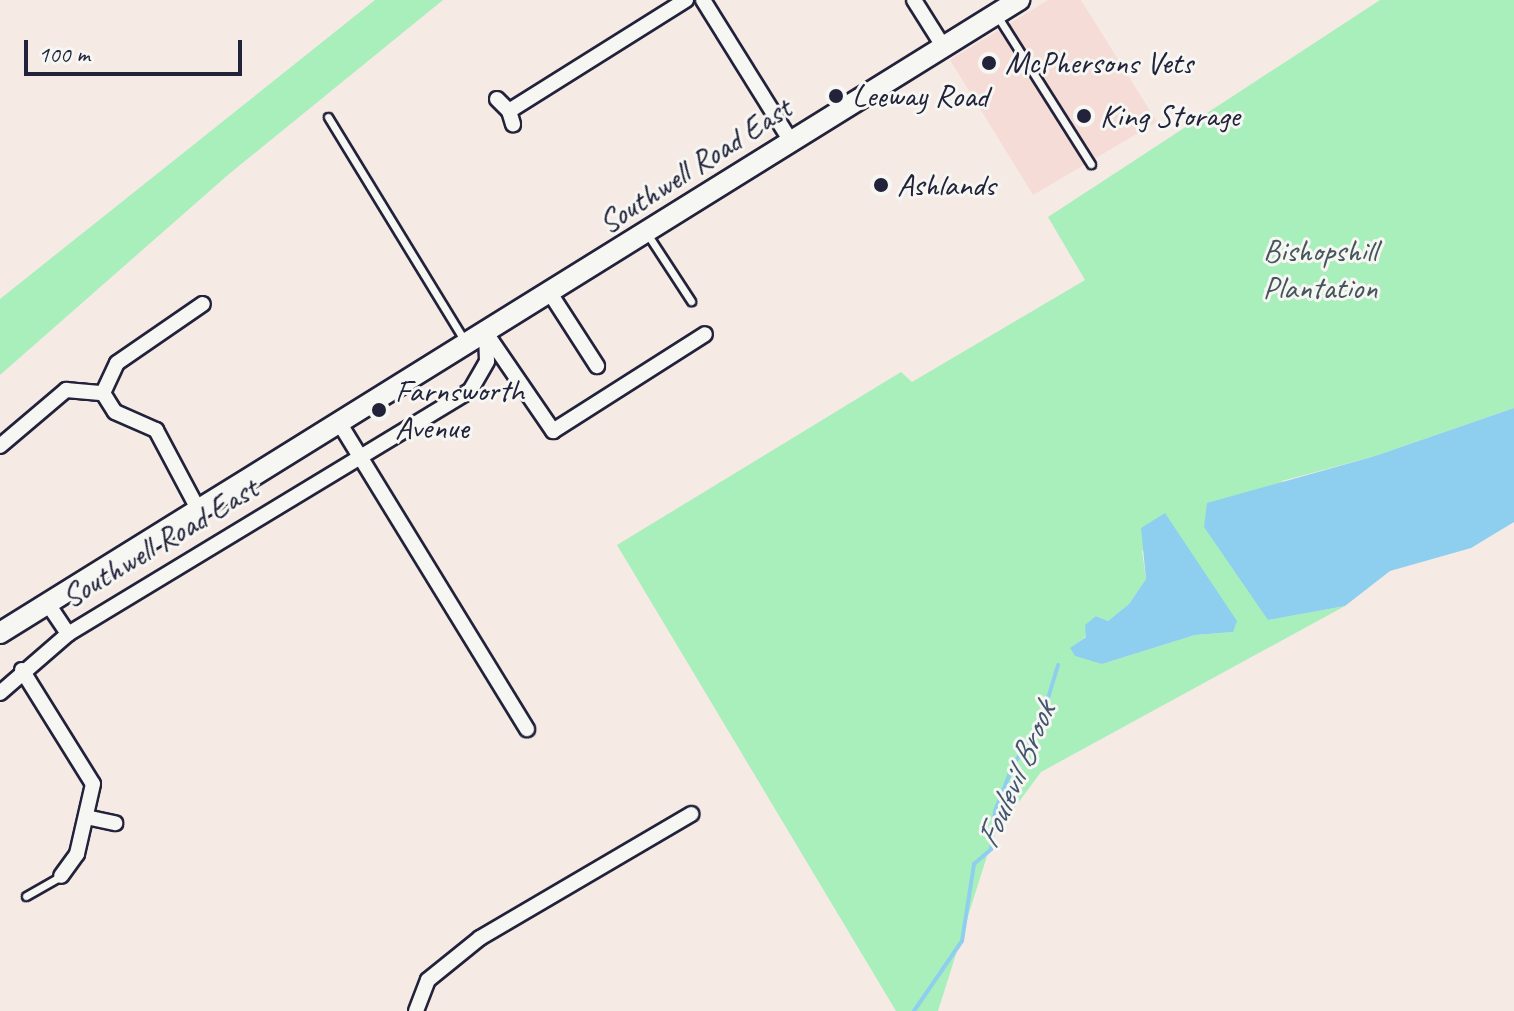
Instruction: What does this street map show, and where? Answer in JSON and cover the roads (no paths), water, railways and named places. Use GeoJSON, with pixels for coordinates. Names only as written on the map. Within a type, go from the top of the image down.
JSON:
{"type":"FeatureCollection","features":[{"type":"Feature","properties":{"kind":"main road","name":"Southwell Road East"},"geometry":{"type":"LineString","coordinates":[[0,633],[647,233],[943,46],[996,9],[1019,0]]}},
{"type":"Feature","properties":{"kind":"street"},"geometry":{"type":"LineString","coordinates":[[497,99],[511,117],[686,0]]}},
{"type":"Feature","properties":{"kind":"street"},"geometry":{"type":"LineString","coordinates":[[703,0],[790,140]]}},
{"type":"Feature","properties":{"kind":"street"},"geometry":{"type":"LineString","coordinates":[[914,0],[943,46]]}},
{"type":"Feature","properties":{"kind":"street"},"geometry":{"type":"LineString","coordinates":[[550,293],[597,366]]}},
{"type":"Feature","properties":{"kind":"street"},"geometry":{"type":"LineString","coordinates":[[103,393],[117,363],[203,304]]}},
{"type":"Feature","properties":{"kind":"street"},"geometry":{"type":"LineString","coordinates":[[171,325],[180,338]]}},
{"type":"Feature","properties":{"kind":"street"},"geometry":{"type":"LineString","coordinates":[[486,332],[553,431],[705,334]]}},
{"type":"Feature","properties":{"kind":"street","name":"Southwell Road East"},"geometry":{"type":"LineString","coordinates":[[0,693],[22,670],[68,634],[470,391],[487,361],[486,332]]}},
{"type":"Feature","properties":{"kind":"street"},"geometry":{"type":"LineString","coordinates":[[0,446],[66,390],[103,393]]}},
{"type":"Feature","properties":{"kind":"street"},"geometry":{"type":"LineString","coordinates":[[103,393],[115,412],[156,430],[199,511]]}},
{"type":"Feature","properties":{"kind":"street"},"geometry":{"type":"LineString","coordinates":[[340,424],[527,729]]}},
{"type":"Feature","properties":{"kind":"street"},"geometry":{"type":"LineString","coordinates":[[48,604],[68,634]]}},
{"type":"Feature","properties":{"kind":"street"},"geometry":{"type":"LineString","coordinates":[[22,670],[93,784],[77,854],[61,876]]}},
{"type":"Feature","properties":{"kind":"street"},"geometry":{"type":"LineString","coordinates":[[416,1011],[428,980],[480,938],[691,814]]}},
{"type":"Feature","properties":{"kind":"street"},"geometry":{"type":"LineString","coordinates":[[86,817],[115,823]]}},
{"type":"Feature","properties":{"kind":"lane"},"geometry":{"type":"LineString","coordinates":[[996,9],[1091,164]]}},
{"type":"Feature","properties":{"kind":"lane"},"geometry":{"type":"LineString","coordinates":[[328,117],[467,345]]}},
{"type":"Feature","properties":{"kind":"lane"},"geometry":{"type":"LineString","coordinates":[[647,233],[691,301]]}},
{"type":"Feature","properties":{"kind":"lane"},"geometry":{"type":"LineString","coordinates":[[26,896],[61,876]]}},
{"type":"Feature","properties":{"kind":"water"},"geometry":{"type":"Polygon","coordinates":[[[1514,408],[1514,522],[1471,548],[1390,571],[1345,606],[1268,620],[1204,527],[1207,503],[1375,456],[1514,408]]]}},
{"type":"Feature","properties":{"kind":"water"},"geometry":{"type":"Polygon","coordinates":[[[1165,513],[1237,621],[1233,632],[1195,635],[1102,664],[1075,656],[1070,648],[1086,637],[1085,625],[1096,616],[1108,621],[1129,604],[1146,579],[1141,528],[1165,513]]]}},
{"type":"Feature","properties":{"kind":"waterway","name":"Foulevil Brook"},"geometry":{"type":"LineString","coordinates":[[914,1011],[962,941],[974,864],[991,849],[995,811],[1014,763],[1038,731],[1058,665]]}},
{"type":"Feature","properties":{"kind":"place","name":"McPhersons Vets"},"geometry":{"type":"Point","coordinates":[989,63]}},
{"type":"Feature","properties":{"kind":"place","name":"Leeway Road"},"geometry":{"type":"Point","coordinates":[836,96]}},
{"type":"Feature","properties":{"kind":"place","name":"King Storage"},"geometry":{"type":"Point","coordinates":[1084,116]}},
{"type":"Feature","properties":{"kind":"place","name":"Ashlands"},"geometry":{"type":"Point","coordinates":[881,185]}},
{"type":"Feature","properties":{"kind":"place","name":"Farnsworth Avenue"},"geometry":{"type":"Point","coordinates":[379,410]}},
{"type":"Feature","properties":{"kind":"park label","name":"Bishopshill Plantation"},"geometry":{"type":"Point","coordinates":[1320,270]}}]}
